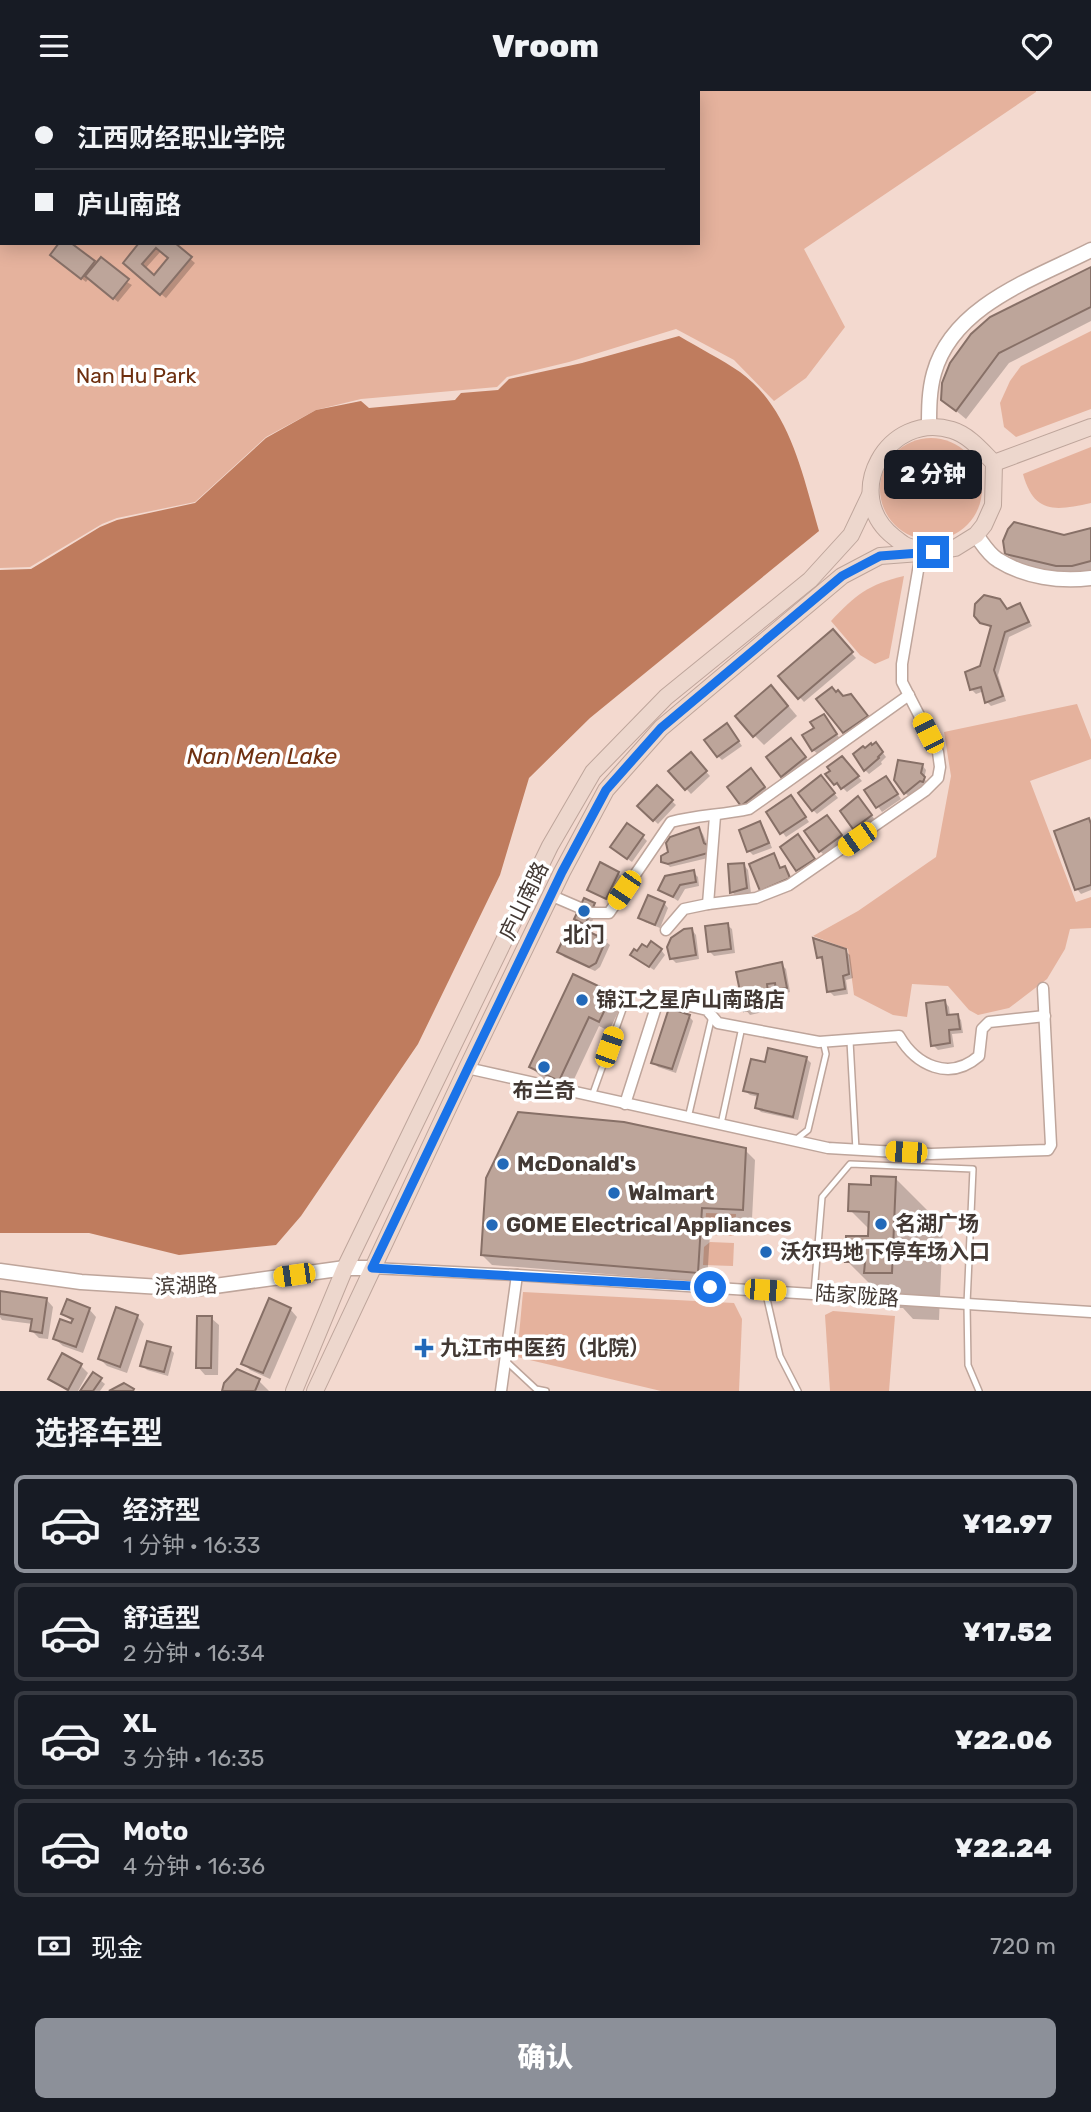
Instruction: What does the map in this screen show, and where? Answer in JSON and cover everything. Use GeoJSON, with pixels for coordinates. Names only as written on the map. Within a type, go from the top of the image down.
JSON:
{"type":"FeatureCollection","features":[{"type":"Feature","properties":{"kind":"main road"},"geometry":{"type":"LineString","coordinates":[[929,427],[953,430],[975,443],[994,463],[993,505],[984,526],[976,535],[955,548],[927,553],[905,546],[886,530],[877,518],[870,495],[871,480],[882,452],[901,435],[929,427]]}},
{"type":"Feature","properties":{"kind":"main road"},"geometry":{"type":"LineString","coordinates":[[994,463],[1091,427]]}},
{"type":"Feature","properties":{"kind":"main road","name":"庐山南路"},"geometry":{"type":"LineString","coordinates":[[294,1391],[345,1268],[550,846],[593,772],[666,697],[810,580],[851,535],[870,495]]}},
{"type":"Feature","properties":{"kind":"main road","name":"庐山南路"},"geometry":{"type":"LineString","coordinates":[[315,1391],[467,1068],[551,895],[606,790],[661,728],[842,576],[880,556],[927,553]]}},
{"type":"Feature","properties":{"kind":"street"},"geometry":{"type":"LineString","coordinates":[[929,427],[930,392],[934,372],[942,353],[966,321],[992,301],[1091,250]]}},
{"type":"Feature","properties":{"kind":"street"},"geometry":{"type":"LineString","coordinates":[[976,535],[995,559],[1021,571],[1059,580],[1091,578]]}},
{"type":"Feature","properties":{"kind":"street"},"geometry":{"type":"LineString","coordinates":[[666,930],[684,909],[756,898],[789,885],[925,791],[938,778],[938,752],[902,682],[902,664],[927,553]]}},
{"type":"Feature","properties":{"kind":"street"},"geometry":{"type":"LineString","coordinates":[[592,913],[609,913],[671,822],[688,817],[715,816],[749,809],[909,695]]}},
{"type":"Feature","properties":{"kind":"street"},"geometry":{"type":"LineString","coordinates":[[708,904],[715,816]]}},
{"type":"Feature","properties":{"kind":"street"},"geometry":{"type":"LineString","coordinates":[[551,895],[578,907]]}},
{"type":"Feature","properties":{"kind":"street"},"geometry":{"type":"LineString","coordinates":[[467,1068],[828,1148],[931,1154],[1048,1150],[1051,1145],[1043,988]]}},
{"type":"Feature","properties":{"kind":"street"},"geometry":{"type":"LineString","coordinates":[[625,1104],[657,1004],[664,999],[707,1010],[718,1023],[823,1041],[899,1036],[919,1061],[932,1067],[958,1068],[972,1062],[979,1056],[982,1030],[989,1022],[1045,1016]]}},
{"type":"Feature","properties":{"kind":"street","name":"滨湖路"},"geometry":{"type":"LineString","coordinates":[[0,1272],[81,1282],[193,1289],[345,1268],[372,1268]]}},
{"type":"Feature","properties":{"kind":"street","name":"陆家陇路"},"geometry":{"type":"LineString","coordinates":[[372,1268],[1091,1312]]}},
{"type":"Feature","properties":{"kind":"street"},"geometry":{"type":"LineString","coordinates":[[501,1391],[517,1275]]}},
{"type":"Feature","properties":{"kind":"lane"},"geometry":{"type":"LineString","coordinates":[[592,1096],[626,997]]}},
{"type":"Feature","properties":{"kind":"lane"},"geometry":{"type":"LineString","coordinates":[[688,1118],[712,1016]]}},
{"type":"Feature","properties":{"kind":"lane"},"geometry":{"type":"LineString","coordinates":[[721,1125],[742,1027]]}},
{"type":"Feature","properties":{"kind":"lane"},"geometry":{"type":"LineString","coordinates":[[850,1039],[856,1150]]}},
{"type":"Feature","properties":{"kind":"lane"},"geometry":{"type":"LineString","coordinates":[[794,1141],[808,1130],[826,1053],[823,1041]]}},
{"type":"Feature","properties":{"kind":"lane"},"geometry":{"type":"LineString","coordinates":[[814,1293],[822,1197],[850,1164],[973,1169],[967,1304],[968,1364],[979,1391]]}},
{"type":"Feature","properties":{"kind":"lane"},"geometry":{"type":"LineString","coordinates":[[765,1290],[780,1356],[798,1391]]}},
{"type":"Feature","properties":{"kind":"lane"},"geometry":{"type":"LineString","coordinates":[[505,1360],[537,1389],[546,1391]]}},
{"type":"Feature","properties":{"kind":"green space","name":"Nan Hu Park"},"geometry":{"type":"Polygon","coordinates":[[[700,91],[1036,91],[804,249],[845,327],[806,378],[774,401],[734,360],[676,329],[569,362],[507,377],[497,387],[361,399],[316,410],[266,437],[195,502],[117,518],[102,524],[30,567],[0,568],[0,245],[700,245],[700,91]]]}},
{"type":"Feature","properties":{"kind":"green space"},"geometry":{"type":"Polygon","coordinates":[[[1091,331],[1091,409],[1016,437],[1004,427],[1000,403],[1010,381],[1021,366],[1091,331]]]}},
{"type":"Feature","properties":{"kind":"green space"},"geometry":{"type":"Polygon","coordinates":[[[931,438],[950,442],[967,453],[978,470],[982,489],[978,508],[967,525],[950,536],[931,540],[912,536],[895,525],[884,508],[880,489],[884,470],[895,453],[912,442],[931,438]]]}},
{"type":"Feature","properties":{"kind":"green space"},"geometry":{"type":"Polygon","coordinates":[[[1091,447],[1091,503],[1057,508],[1048,507],[1033,497],[1023,474],[1091,447]]]}},
{"type":"Feature","properties":{"kind":"green space"},"geometry":{"type":"Polygon","coordinates":[[[904,576],[889,658],[875,664],[860,655],[831,621],[863,592],[904,576]]]}},
{"type":"Feature","properties":{"kind":"green space"},"geometry":{"type":"Polygon","coordinates":[[[1077,704],[1091,740],[1091,759],[1030,781],[1076,902],[1091,897],[1091,928],[1070,929],[1065,949],[1047,979],[1009,1008],[978,1015],[969,1010],[948,986],[912,984],[907,1017],[893,1015],[854,995],[848,949],[813,936],[858,911],[936,857],[951,776],[944,732],[1077,704]]]}},
{"type":"Feature","properties":{"kind":"green space"},"geometry":{"type":"Polygon","coordinates":[[[706,1213],[736,1214],[734,1236],[710,1235],[705,1227],[706,1213]]]}},
{"type":"Feature","properties":{"kind":"green space"},"geometry":{"type":"Polygon","coordinates":[[[710,1242],[734,1243],[733,1266],[703,1265],[704,1247],[710,1242]]]}},
{"type":"Feature","properties":{"kind":"green space"},"geometry":{"type":"Polygon","coordinates":[[[523,1292],[734,1303],[742,1319],[739,1391],[661,1391],[517,1357],[523,1292]]]}},
{"type":"Feature","properties":{"kind":"green space"},"geometry":{"type":"Polygon","coordinates":[[[833,1311],[895,1316],[889,1391],[830,1391],[825,1315],[833,1311]]]}},
{"type":"Feature","properties":{"kind":"water","name":"Nan Men Lake"},"geometry":{"type":"Polygon","coordinates":[[[679,336],[740,372],[771,404],[792,444],[819,531],[590,718],[529,778],[500,875],[418,1044],[301,1216],[276,1245],[179,1255],[89,1233],[0,1233],[0,570],[31,569],[100,527],[117,520],[195,503],[266,438],[316,410],[361,401],[369,408],[455,400],[461,393],[498,390],[509,379],[582,363],[679,336]]]}},
{"type":"Feature","properties":{"kind":"building"},"geometry":{"type":"Polygon","coordinates":[[[58,245],[74,245],[95,261],[81,279],[50,255],[58,245]]]}},
{"type":"Feature","properties":{"kind":"building"},"geometry":{"type":"Polygon","coordinates":[[[137,245],[177,245],[192,257],[160,295],[123,263],[137,245]],[[156,248],[142,264],[154,275],[168,258],[156,248]]]}},
{"type":"Feature","properties":{"kind":"building"},"geometry":{"type":"Polygon","coordinates":[[[101,257],[129,279],[113,299],[85,276],[101,257]]]}},
{"type":"Feature","properties":{"kind":"building"},"geometry":{"type":"Polygon","coordinates":[[[1091,267],[1091,307],[999,353],[956,411],[941,400],[942,383],[950,363],[971,334],[990,317],[1091,267]]]}},
{"type":"Feature","properties":{"kind":"building"},"geometry":{"type":"Polygon","coordinates":[[[1014,522],[1064,535],[1091,528],[1091,561],[1072,566],[1056,566],[1005,554],[1003,541],[1014,522]]]}},
{"type":"Feature","properties":{"kind":"building"},"geometry":{"type":"Polygon","coordinates":[[[984,595],[1000,599],[1007,609],[1020,603],[1029,622],[1005,632],[994,670],[1003,696],[985,703],[981,687],[970,690],[965,672],[980,666],[991,626],[980,623],[974,616],[975,604],[984,595]]]}},
{"type":"Feature","properties":{"kind":"building"},"geometry":{"type":"Polygon","coordinates":[[[833,629],[853,652],[798,699],[778,676],[833,629]]]}},
{"type":"Feature","properties":{"kind":"building"},"geometry":{"type":"Polygon","coordinates":[[[771,685],[788,706],[753,737],[735,716],[771,685]]]}},
{"type":"Feature","properties":{"kind":"building"},"geometry":{"type":"Polygon","coordinates":[[[832,687],[843,696],[851,694],[868,716],[843,733],[816,699],[832,687]]]}},
{"type":"Feature","properties":{"kind":"building"},"geometry":{"type":"Polygon","coordinates":[[[824,714],[837,734],[812,751],[802,735],[814,728],[810,722],[824,714]]]}},
{"type":"Feature","properties":{"kind":"building"},"geometry":{"type":"Polygon","coordinates":[[[727,723],[739,741],[717,757],[704,740],[727,723]]]}},
{"type":"Feature","properties":{"kind":"building"},"geometry":{"type":"Polygon","coordinates":[[[791,738],[806,757],[781,777],[766,757],[791,738]]]}},
{"type":"Feature","properties":{"kind":"building"},"geometry":{"type":"Polygon","coordinates":[[[876,742],[883,752],[864,771],[853,754],[863,746],[865,748],[876,742]]]}},
{"type":"Feature","properties":{"kind":"building"},"geometry":{"type":"Polygon","coordinates":[[[691,752],[707,771],[685,790],[668,771],[691,752]]]}},
{"type":"Feature","properties":{"kind":"building"},"geometry":{"type":"Polygon","coordinates":[[[842,756],[859,776],[841,789],[825,774],[830,771],[827,767],[842,756]]]}},
{"type":"Feature","properties":{"kind":"building"},"geometry":{"type":"Polygon","coordinates":[[[898,760],[923,764],[923,782],[920,781],[904,794],[894,780],[898,760]]]}},
{"type":"Feature","properties":{"kind":"building"},"geometry":{"type":"Polygon","coordinates":[[[751,768],[765,787],[741,806],[727,787],[751,768]]]}},
{"type":"Feature","properties":{"kind":"building"},"geometry":{"type":"Polygon","coordinates":[[[821,775],[835,793],[812,811],[798,793],[821,775]]]}},
{"type":"Feature","properties":{"kind":"building"},"geometry":{"type":"Polygon","coordinates":[[[886,776],[898,794],[876,808],[864,790],[886,776]]]}},
{"type":"Feature","properties":{"kind":"building"},"geometry":{"type":"Polygon","coordinates":[[[657,785],[673,800],[653,821],[637,806],[657,785]]]}},
{"type":"Feature","properties":{"kind":"building"},"geometry":{"type":"Polygon","coordinates":[[[791,795],[806,817],[780,834],[766,812],[791,795]]]}},
{"type":"Feature","properties":{"kind":"building"},"geometry":{"type":"Polygon","coordinates":[[[858,796],[872,815],[853,829],[840,811],[858,796]]]}},
{"type":"Feature","properties":{"kind":"building"},"geometry":{"type":"Polygon","coordinates":[[[827,815],[842,835],[819,852],[804,831],[827,815]]]}},
{"type":"Feature","properties":{"kind":"building"},"geometry":{"type":"Polygon","coordinates":[[[1089,818],[1091,885],[1075,890],[1054,831],[1089,818]]]}},
{"type":"Feature","properties":{"kind":"building"},"geometry":{"type":"Polygon","coordinates":[[[760,821],[769,843],[747,852],[739,830],[760,821]]]}},
{"type":"Feature","properties":{"kind":"building"},"geometry":{"type":"Polygon","coordinates":[[[627,823],[644,835],[627,859],[610,847],[627,823]]]}},
{"type":"Feature","properties":{"kind":"building"},"geometry":{"type":"Polygon","coordinates":[[[699,827],[704,843],[709,846],[708,853],[668,864],[661,862],[661,856],[668,852],[666,843],[670,837],[699,827]]]}},
{"type":"Feature","properties":{"kind":"building"},"geometry":{"type":"Polygon","coordinates":[[[798,834],[815,859],[796,871],[780,847],[798,834]]]}},
{"type":"Feature","properties":{"kind":"building"},"geometry":{"type":"Polygon","coordinates":[[[774,853],[780,868],[785,866],[790,878],[760,891],[749,864],[774,853]]]}},
{"type":"Feature","properties":{"kind":"building"},"geometry":{"type":"Polygon","coordinates":[[[600,862],[619,872],[606,899],[587,890],[600,862]]]}},
{"type":"Feature","properties":{"kind":"building"},"geometry":{"type":"Polygon","coordinates":[[[744,863],[747,888],[730,893],[728,864],[744,863]]]}},
{"type":"Feature","properties":{"kind":"building"},"geometry":{"type":"Polygon","coordinates":[[[694,870],[696,882],[680,885],[673,897],[658,890],[665,876],[694,870]]]}},
{"type":"Feature","properties":{"kind":"building"},"geometry":{"type":"Polygon","coordinates":[[[648,895],[665,902],[655,925],[638,918],[648,895]]]}},
{"type":"Feature","properties":{"kind":"building","name":"北门"},"geometry":{"type":"Polygon","coordinates":[[[584,898],[595,903],[585,925],[574,919],[584,898]]]}},
{"type":"Feature","properties":{"kind":"building"},"geometry":{"type":"Polygon","coordinates":[[[571,923],[606,940],[596,963],[589,967],[557,952],[571,923]]]}},
{"type":"Feature","properties":{"kind":"building"},"geometry":{"type":"Polygon","coordinates":[[[728,923],[731,949],[708,952],[705,926],[728,923]]]}},
{"type":"Feature","properties":{"kind":"building"},"geometry":{"type":"Polygon","coordinates":[[[692,928],[696,955],[670,959],[667,947],[671,938],[684,929],[692,928]]]}},
{"type":"Feature","properties":{"kind":"building"},"geometry":{"type":"Polygon","coordinates":[[[813,938],[846,949],[849,974],[843,976],[845,989],[827,992],[822,957],[817,958],[813,938]]]}},
{"type":"Feature","properties":{"kind":"building"},"geometry":{"type":"Polygon","coordinates":[[[651,941],[662,949],[649,967],[630,955],[642,944],[647,947],[651,941]]]}},
{"type":"Feature","properties":{"kind":"building"},"geometry":{"type":"Polygon","coordinates":[[[782,962],[787,988],[776,990],[775,983],[767,984],[768,992],[761,994],[763,1007],[744,1011],[736,972],[782,962]]]}},
{"type":"Feature","properties":{"kind":"building"},"geometry":{"type":"Polygon","coordinates":[[[573,974],[613,993],[599,1022],[589,1017],[559,1081],[529,1067],[573,974]]]}},
{"type":"Feature","properties":{"kind":"building"},"geometry":{"type":"Polygon","coordinates":[[[945,1000],[947,1015],[958,1014],[960,1029],[949,1030],[950,1043],[931,1046],[926,1003],[945,1000]]]}},
{"type":"Feature","properties":{"kind":"building"},"geometry":{"type":"Polygon","coordinates":[[[669,1008],[690,1015],[672,1069],[651,1063],[669,1008]]]}},
{"type":"Feature","properties":{"kind":"building"},"geometry":{"type":"Polygon","coordinates":[[[768,1048],[807,1057],[793,1117],[755,1108],[758,1094],[743,1091],[751,1059],[765,1062],[768,1048]]]}},
{"type":"Feature","properties":{"kind":"building","name":"Walmart"},"geometry":{"type":"Polygon","coordinates":[[[518,1112],[624,1122],[746,1148],[743,1210],[702,1208],[698,1273],[481,1255],[486,1178],[518,1112]]]}},
{"type":"Feature","properties":{"kind":"building","name":"名湖广场"},"geometry":{"type":"Polygon","coordinates":[[[871,1176],[896,1177],[892,1273],[864,1273],[865,1262],[845,1262],[846,1236],[868,1236],[869,1212],[848,1211],[849,1184],[871,1185],[871,1176]]]}},
{"type":"Feature","properties":{"kind":"building"},"geometry":{"type":"Polygon","coordinates":[[[0,1291],[47,1298],[42,1333],[30,1331],[32,1319],[0,1314],[0,1291]]]}},
{"type":"Feature","properties":{"kind":"building"},"geometry":{"type":"Polygon","coordinates":[[[269,1298],[291,1308],[263,1373],[241,1364],[269,1298]]]}},
{"type":"Feature","properties":{"kind":"building"},"geometry":{"type":"Polygon","coordinates":[[[67,1299],[90,1308],[76,1347],[53,1339],[60,1319],[71,1323],[73,1319],[61,1314],[67,1299]]]}},
{"type":"Feature","properties":{"kind":"building"},"geometry":{"type":"Polygon","coordinates":[[[116,1307],[138,1315],[120,1367],[98,1359],[116,1307]]]}},
{"type":"Feature","properties":{"kind":"building"},"geometry":{"type":"Polygon","coordinates":[[[197,1316],[212,1316],[211,1368],[196,1368],[197,1316]]]}},
{"type":"Feature","properties":{"kind":"building"},"geometry":{"type":"Polygon","coordinates":[[[147,1341],[171,1347],[164,1372],[140,1366],[147,1341]]]}},
{"type":"Feature","properties":{"kind":"building"},"geometry":{"type":"Polygon","coordinates":[[[62,1353],[82,1364],[68,1390],[48,1379],[62,1353]]]}},
{"type":"Feature","properties":{"kind":"building"},"geometry":{"type":"Polygon","coordinates":[[[237,1369],[260,1379],[255,1391],[222,1391],[224,1383],[237,1369]]]}},
{"type":"Feature","properties":{"kind":"building"},"geometry":{"type":"Polygon","coordinates":[[[93,1372],[102,1378],[93,1391],[80,1391],[93,1372]]]}},
{"type":"Feature","properties":{"kind":"building"},"geometry":{"type":"Polygon","coordinates":[[[124,1383],[134,1389],[133,1391],[109,1391],[124,1383]]]}},
{"type":"Feature","properties":{"kind":"place","name":"北门"},"geometry":{"type":"Point","coordinates":[584,911]}},
{"type":"Feature","properties":{"kind":"place","name":"锦江之星庐山南路店"},"geometry":{"type":"Point","coordinates":[582,1000]}},
{"type":"Feature","properties":{"kind":"place","name":"布兰奇"},"geometry":{"type":"Point","coordinates":[544,1067]}},
{"type":"Feature","properties":{"kind":"place","name":"McDonald's"},"geometry":{"type":"Point","coordinates":[503,1164]}},
{"type":"Feature","properties":{"kind":"place","name":"Walmart"},"geometry":{"type":"Point","coordinates":[614,1193]}},
{"type":"Feature","properties":{"kind":"place","name":"名湖广场"},"geometry":{"type":"Point","coordinates":[881,1224]}},
{"type":"Feature","properties":{"kind":"place","name":"GOME Electrical Appliances"},"geometry":{"type":"Point","coordinates":[492,1225]}},
{"type":"Feature","properties":{"kind":"place","name":"沃尔玛地下停车场入口"},"geometry":{"type":"Point","coordinates":[766,1252]}},
{"type":"Feature","properties":{"kind":"place","name":"九江市中医药（北院）"},"geometry":{"type":"Point","coordinates":[424,1348]}},
{"type":"Feature","properties":{"kind":"route"},"geometry":{"type":"LineString","coordinates":[[710,1287],[467,1271],[372,1268],[562,872],[606,790],[661,728],[842,576],[880,556],[933,552]]}}]}
